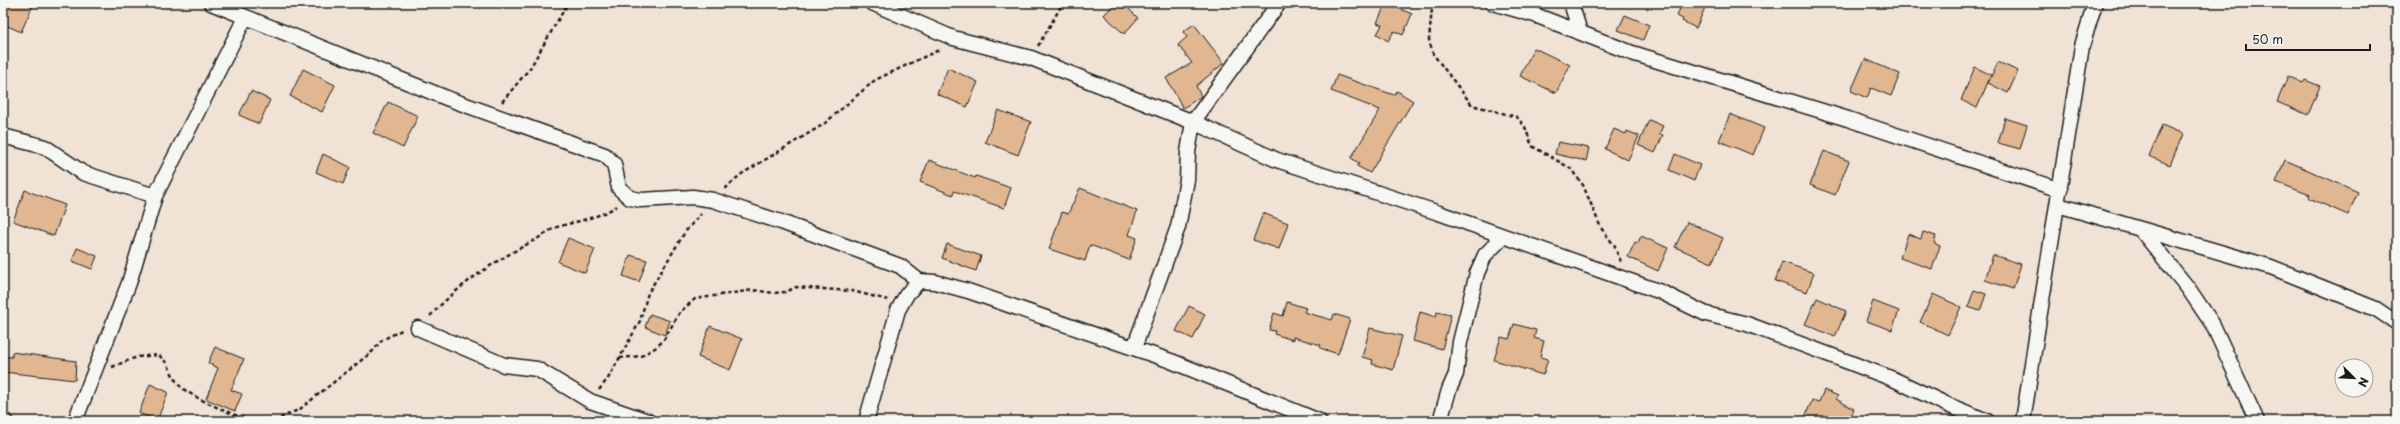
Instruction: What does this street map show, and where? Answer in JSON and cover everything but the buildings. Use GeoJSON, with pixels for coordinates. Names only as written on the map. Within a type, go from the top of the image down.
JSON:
{"type":"FeatureCollection","features":[{"type":"Feature","properties":{"kind":"street"},"geometry":{"type":"LineString","coordinates":[[211,3],[245,18],[492,114],[605,155],[614,164],[619,188],[630,198],[641,200],[693,197],[713,200],[781,222],[900,266],[919,281],[935,282],[968,291],[1134,348],[1319,421]]}},
{"type":"Feature","properties":{"kind":"street"},"geometry":{"type":"LineString","coordinates":[[1134,348],[1178,227],[1188,180],[1188,152],[1193,122],[1279,3]]}},
{"type":"Feature","properties":{"kind":"street"},"geometry":{"type":"LineString","coordinates":[[1493,3],[1535,15],[1632,52],[1855,122],[2060,190]]}},
{"type":"Feature","properties":{"kind":"street"},"geometry":{"type":"LineString","coordinates":[[1571,3],[1580,32]]}},
{"type":"Feature","properties":{"kind":"street"},"geometry":{"type":"LineString","coordinates":[[2023,421],[2082,46],[2095,3]]}},
{"type":"Feature","properties":{"kind":"street"},"geometry":{"type":"LineString","coordinates":[[877,4],[913,22],[953,38],[1031,58],[1193,122],[1277,160],[1504,236],[1661,292],[1706,314],[1747,324],[1893,379],[1950,406],[1987,421]]}},
{"type":"Feature","properties":{"kind":"street"},"geometry":{"type":"LineString","coordinates":[[75,421],[129,283],[154,196],[245,18]]}},
{"type":"Feature","properties":{"kind":"street"},"geometry":{"type":"LineString","coordinates":[[3,136],[45,147],[83,173],[154,196]]}},
{"type":"Feature","properties":{"kind":"street"},"geometry":{"type":"LineString","coordinates":[[2058,205],[2272,267],[2376,309],[2397,323]]}},
{"type":"Feature","properties":{"kind":"street"},"geometry":{"type":"LineString","coordinates":[[2141,230],[2188,288],[2213,325],[2257,421]]}},
{"type":"Feature","properties":{"kind":"street"},"geometry":{"type":"LineString","coordinates":[[1440,421],[1449,390],[1456,374],[1460,342],[1469,312],[1477,273],[1485,255],[1504,236]]}},
{"type":"Feature","properties":{"kind":"street"},"geometry":{"type":"LineString","coordinates":[[866,421],[902,303],[919,281]]}},
{"type":"Feature","properties":{"kind":"street"},"geometry":{"type":"LineString","coordinates":[[418,328],[504,365],[537,369],[590,401],[648,421]]}},
{"type":"Feature","properties":{"kind":"path"},"geometry":{"type":"LineString","coordinates":[[492,114],[530,68],[568,3]]}},
{"type":"Feature","properties":{"kind":"path"},"geometry":{"type":"LineString","coordinates":[[1031,58],[1063,3]]}},
{"type":"Feature","properties":{"kind":"path"},"geometry":{"type":"LineString","coordinates":[[1430,3],[1432,8],[1429,40],[1434,54],[1472,105],[1517,118],[1525,126],[1532,146],[1570,168],[1583,185],[1601,228],[1614,245],[1628,281]]}},
{"type":"Feature","properties":{"kind":"path"},"geometry":{"type":"LineString","coordinates":[[713,200],[740,175],[824,124],[875,80],[940,49],[953,38]]}},
{"type":"Feature","properties":{"kind":"path"},"geometry":{"type":"LineString","coordinates":[[274,421],[300,409],[392,333],[410,327],[418,328],[450,294],[477,273],[556,228],[580,222],[604,212],[630,198]]}},
{"type":"Feature","properties":{"kind":"path"},"geometry":{"type":"LineString","coordinates":[[590,401],[609,377],[640,321],[648,293],[686,232],[703,211]]}},
{"type":"Feature","properties":{"kind":"path"},"geometry":{"type":"LineString","coordinates":[[620,358],[641,356],[655,348],[663,341],[680,312],[695,299],[753,290],[774,293],[786,292],[796,287],[852,291],[902,303]]}},
{"type":"Feature","properties":{"kind":"path"},"geometry":{"type":"LineString","coordinates":[[111,368],[136,357],[158,355],[165,360],[172,370],[179,385],[190,393],[210,405],[232,412],[245,420],[255,421]]}}]}
